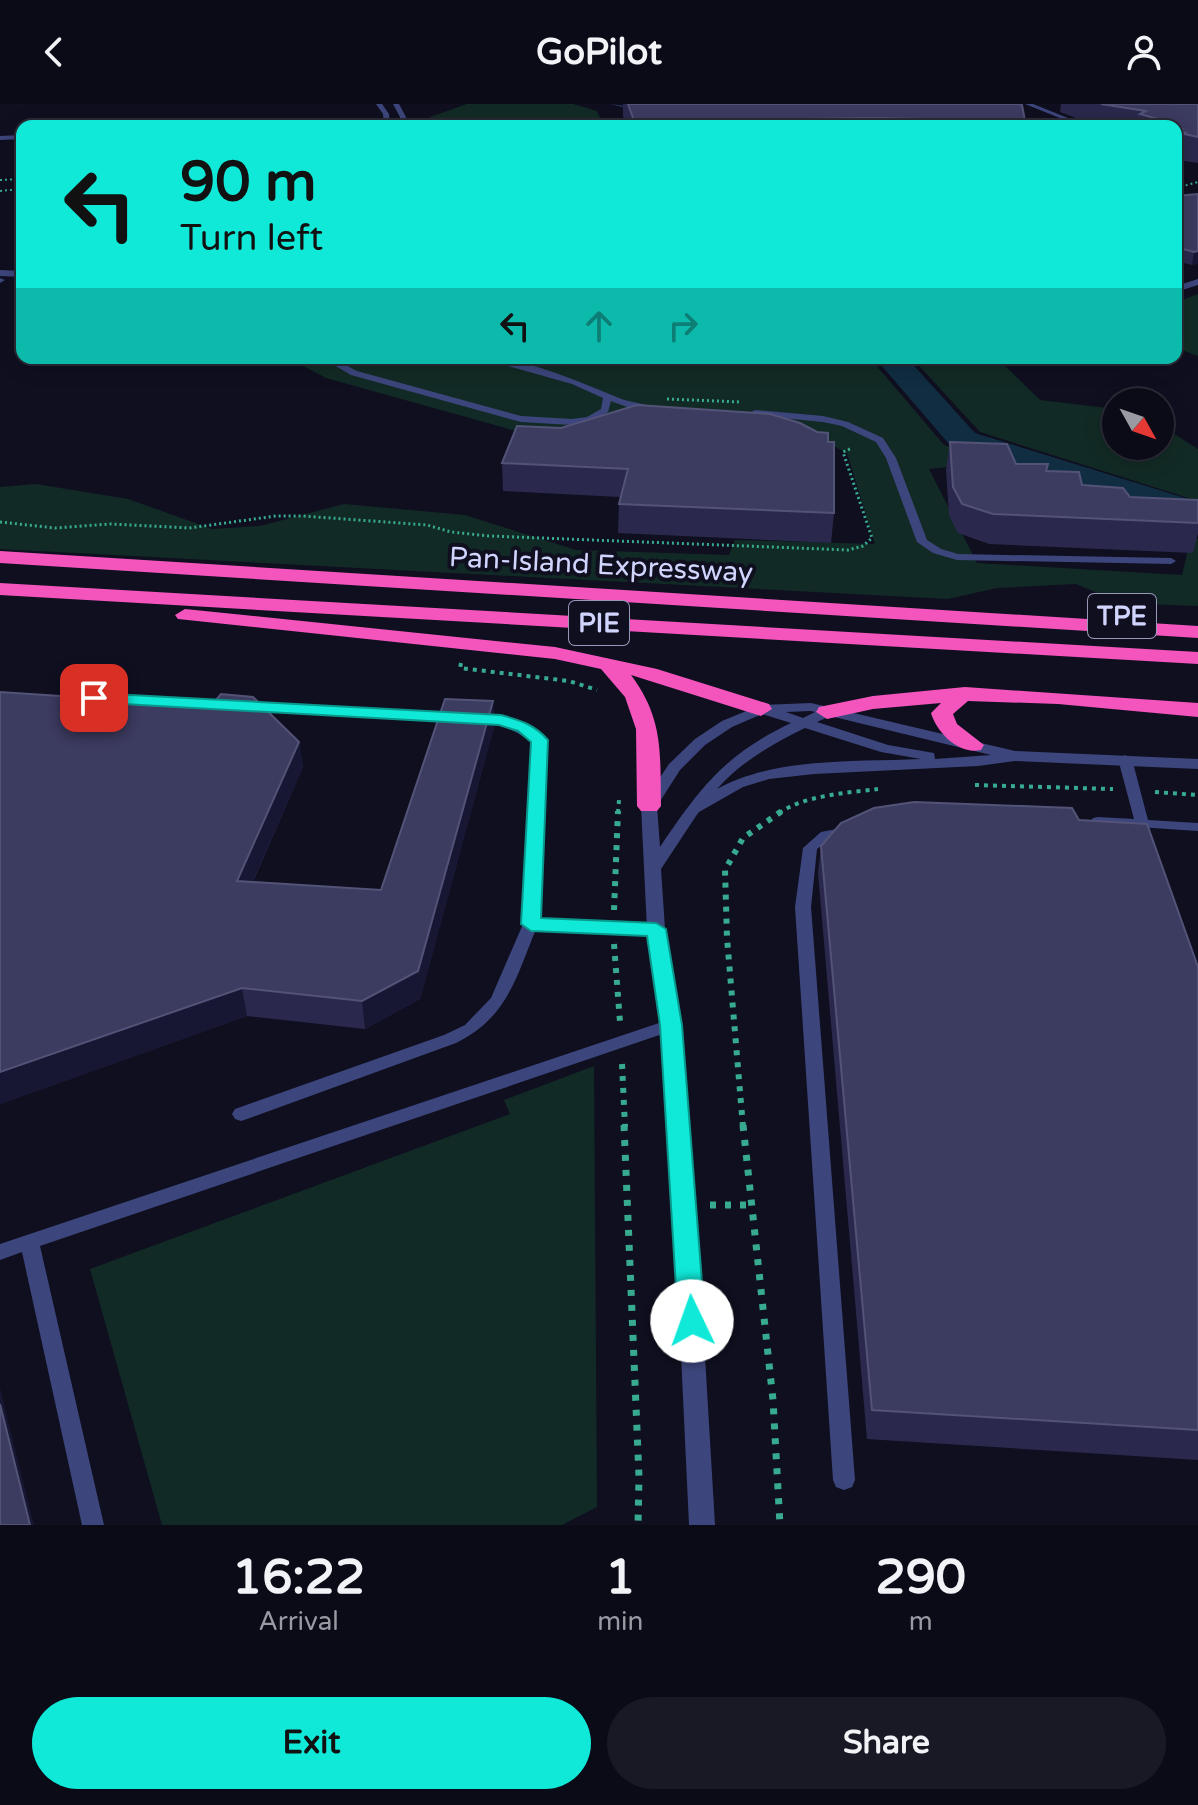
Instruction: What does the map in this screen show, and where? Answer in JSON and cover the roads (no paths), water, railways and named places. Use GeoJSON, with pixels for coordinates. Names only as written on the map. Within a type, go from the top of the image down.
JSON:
{"type":"FeatureCollection","features":[{"type":"Feature","properties":{"kind":"highway","name":"Pan-Island Expressway"},"geometry":{"type":"LineString","coordinates":[[0,557],[1045,620],[1198,632]]}},
{"type":"Feature","properties":{"kind":"highway","name":"Pan-Island Expressway"},"geometry":{"type":"LineString","coordinates":[[0,589],[1198,658]]}},
{"type":"Feature","properties":{"kind":"highway"},"geometry":{"type":"LineString","coordinates":[[0,597],[468,643],[606,662],[761,709]]}},
{"type":"Feature","properties":{"kind":"highway","name":"TPE"},"geometry":{"type":"LineString","coordinates":[[1045,620],[1111,616],[1198,618]]}},
{"type":"Feature","properties":{"kind":"highway"},"geometry":{"type":"LineString","coordinates":[[606,662],[627,681],[641,701],[647,721],[649,806]]}},
{"type":"Feature","properties":{"kind":"highway"},"geometry":{"type":"LineString","coordinates":[[827,712],[903,697],[965,693],[1007,693],[1198,710]]}},
{"type":"Feature","properties":{"kind":"highway"},"geometry":{"type":"LineString","coordinates":[[965,693],[942,713],[944,724],[976,753]]}},
{"type":"Feature","properties":{"kind":"street"},"geometry":{"type":"LineString","coordinates":[[702,1525],[685,1205],[671,1025],[656,929],[649,806],[674,767],[700,742],[727,724],[761,709],[799,706],[976,753]]}},
{"type":"Feature","properties":{"kind":"street"},"geometry":{"type":"LineString","coordinates":[[761,709],[886,749],[1198,764]]}},
{"type":"Feature","properties":{"kind":"street"},"geometry":{"type":"LineString","coordinates":[[654,867],[708,789],[730,766],[770,739],[827,712]]}},
{"type":"Feature","properties":{"kind":"street"},"geometry":{"type":"LineString","coordinates":[[696,808],[737,784],[767,775],[976,753]]}},
{"type":"Feature","properties":{"kind":"lane"},"geometry":{"type":"LineString","coordinates":[[613,104],[655,108]]}},
{"type":"Feature","properties":{"kind":"lane"},"geometry":{"type":"LineString","coordinates":[[626,106],[638,104]]}},
{"type":"Feature","properties":{"kind":"lane"},"geometry":{"type":"LineString","coordinates":[[1028,104],[1069,120]]}},
{"type":"Feature","properties":{"kind":"lane"},"geometry":{"type":"LineString","coordinates":[[337,364],[354,373],[521,419],[572,422],[590,419],[605,410],[607,399]]}},
{"type":"Feature","properties":{"kind":"lane"},"geometry":{"type":"LineString","coordinates":[[507,364],[594,389],[607,399],[658,408]]}},
{"type":"Feature","properties":{"kind":"lane"},"geometry":{"type":"LineString","coordinates":[[598,414],[643,407]]}},
{"type":"Feature","properties":{"kind":"lane"},"geometry":{"type":"LineString","coordinates":[[750,413],[823,419],[845,424],[880,440],[891,458],[922,542],[937,551],[957,557],[1171,561]]}},
{"type":"Feature","properties":{"kind":"lane"},"geometry":{"type":"LineString","coordinates":[[63,697],[501,720],[524,728],[539,740],[531,924],[498,1001],[471,1029],[450,1039],[241,1114]]}},
{"type":"Feature","properties":{"kind":"lane"},"geometry":{"type":"LineString","coordinates":[[1125,759],[1142,823]]}},
{"type":"Feature","properties":{"kind":"lane"},"geometry":{"type":"LineString","coordinates":[[1081,821],[1198,827]]}},
{"type":"Feature","properties":{"kind":"lane"},"geometry":{"type":"LineString","coordinates":[[844,1480],[803,907],[810,848],[826,835],[871,826]]}},
{"type":"Feature","properties":{"kind":"lane"},"geometry":{"type":"LineString","coordinates":[[531,924],[656,929]]}},
{"type":"Feature","properties":{"kind":"lane"},"geometry":{"type":"LineString","coordinates":[[0,1252],[671,1025]]}},
{"type":"Feature","properties":{"kind":"lane"},"geometry":{"type":"LineString","coordinates":[[29,1242],[93,1525]]}},
{"type":"Feature","properties":{"kind":"water"},"geometry":{"type":"Polygon","coordinates":[[[880,364],[912,364],[975,433],[1198,502],[1198,522],[949,444],[880,364]]]}}]}
